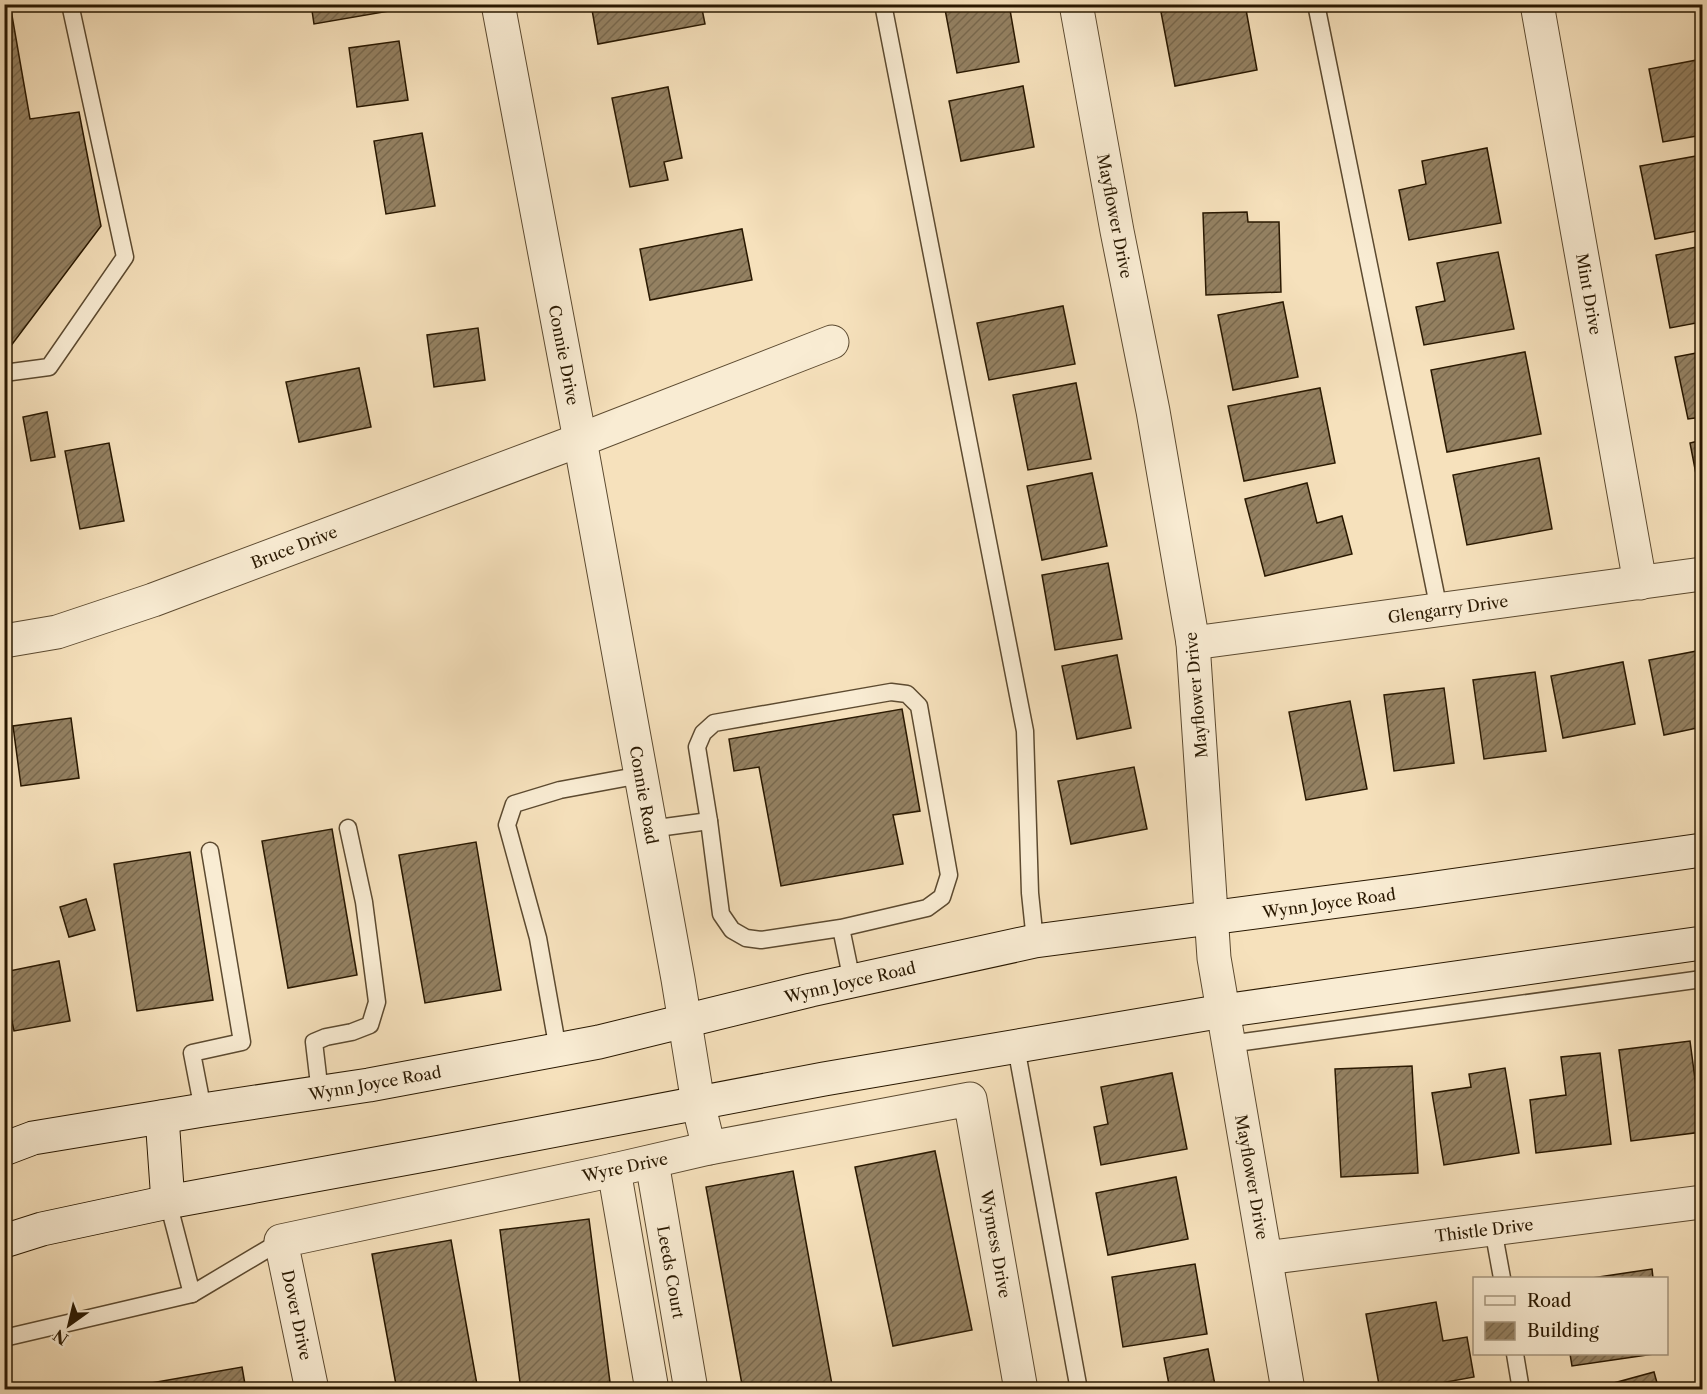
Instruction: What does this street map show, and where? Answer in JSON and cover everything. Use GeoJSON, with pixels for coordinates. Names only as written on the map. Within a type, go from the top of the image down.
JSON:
{"type":"FeatureCollection","features":[{"type":"Feature","properties":{"kind":"street","name":"Connie Drive"},"geometry":{"type":"LineString","coordinates":[[498,4],[580,440]]}},
{"type":"Feature","properties":{"kind":"street","name":"Mayflower Drive"},"geometry":{"type":"LineString","coordinates":[[1076,4],[1117,231],[1153,411],[1193,643],[1214,958],[1288,1389]]}},
{"type":"Feature","properties":{"kind":"street","name":"Mint Drive"},"geometry":{"type":"LineString","coordinates":[[1539,5],[1640,583]]}},
{"type":"Feature","properties":{"kind":"street"},"geometry":{"type":"LineString","coordinates":[[580,440],[832,342]]}},
{"type":"Feature","properties":{"kind":"street","name":"Bruce Drive"},"geometry":{"type":"LineString","coordinates":[[4,641],[57,632],[153,600],[580,440]]}},
{"type":"Feature","properties":{"kind":"street","name":"Connie Road"},"geometry":{"type":"LineString","coordinates":[[580,440],[698,1103],[709,1148]]}},
{"type":"Feature","properties":{"kind":"street","name":"Glengarry Drive"},"geometry":{"type":"LineString","coordinates":[[1193,643],[1702,574]]}},
{"type":"Feature","properties":{"kind":"street","name":"Wynn Joyce Road"},"geometry":{"type":"LineString","coordinates":[[4,1149],[33,1138],[369,1085],[599,1042],[852,981],[1035,941],[1702,850]]}},
{"type":"Feature","properties":{"kind":"street"},"geometry":{"type":"LineString","coordinates":[[4,1241],[42,1229],[168,1202],[824,1079],[1223,1011],[1702,943]]}},
{"type":"Feature","properties":{"kind":"street","name":"Wyre Drive"},"geometry":{"type":"LineString","coordinates":[[281,1241],[709,1148],[970,1099]]}},
{"type":"Feature","properties":{"kind":"street","name":"Wymess Drive"},"geometry":{"type":"LineString","coordinates":[[970,1099],[1021,1389]]}},
{"type":"Feature","properties":{"kind":"street"},"geometry":{"type":"LineString","coordinates":[[162,1117],[168,1202]]}},
{"type":"Feature","properties":{"kind":"street","name":"Leeds Court"},"geometry":{"type":"LineString","coordinates":[[614,1170],[652,1389],[691,1386],[652,1162]]}},
{"type":"Feature","properties":{"kind":"street","name":"Thistle Drive"},"geometry":{"type":"LineString","coordinates":[[1266,1258],[1702,1202]]}},
{"type":"Feature","properties":{"kind":"street","name":"Dover Drive"},"geometry":{"type":"LineString","coordinates":[[281,1241],[312,1389]]}},
{"type":"Feature","properties":{"kind":"lane"},"geometry":{"type":"LineString","coordinates":[[4,373],[49,366],[124,257],[70,4]]}},
{"type":"Feature","properties":{"kind":"lane"},"geometry":{"type":"LineString","coordinates":[[883,4],[1025,731],[1030,893],[1035,941]]}},
{"type":"Feature","properties":{"kind":"lane"},"geometry":{"type":"LineString","coordinates":[[1316,4],[1439,610]]}},
{"type":"Feature","properties":{"kind":"lane"},"geometry":{"type":"LineString","coordinates":[[891,692],[907,694],[919,705],[949,875],[942,897],[927,908],[842,928],[761,940],[746,938],[732,930],[721,914],[697,747],[703,733],[714,723],[891,692]]}},
{"type":"Feature","properties":{"kind":"lane"},"geometry":{"type":"LineString","coordinates":[[558,1050],[538,938],[507,825],[514,804],[560,790],[641,775]]}},
{"type":"Feature","properties":{"kind":"lane"},"geometry":{"type":"LineString","coordinates":[[650,829],[709,820]]}},
{"type":"Feature","properties":{"kind":"lane"},"geometry":{"type":"LineString","coordinates":[[320,1093],[314,1042],[370,1025],[377,1002],[364,902],[348,828]]}},
{"type":"Feature","properties":{"kind":"lane"},"geometry":{"type":"LineString","coordinates":[[203,1110],[192,1053],[242,1042],[210,851]]}},
{"type":"Feature","properties":{"kind":"lane"},"geometry":{"type":"LineString","coordinates":[[842,928],[852,981]]}},
{"type":"Feature","properties":{"kind":"lane"},"geometry":{"type":"LineString","coordinates":[[1229,1044],[1702,979]]}},
{"type":"Feature","properties":{"kind":"lane"},"geometry":{"type":"LineString","coordinates":[[1016,1047],[1079,1389]]}},
{"type":"Feature","properties":{"kind":"lane"},"geometry":{"type":"LineString","coordinates":[[168,1202],[192,1294]]}},
{"type":"Feature","properties":{"kind":"lane"},"geometry":{"type":"LineString","coordinates":[[1493,1229],[1502,1277]]}},
{"type":"Feature","properties":{"kind":"lane"},"geometry":{"type":"LineString","coordinates":[[4,1338],[192,1294],[281,1241]]}},
{"type":"Feature","properties":{"kind":"lane"},"geometry":{"type":"LineString","coordinates":[[1515,1355],[1521,1389]]}},
{"type":"Feature","properties":{"kind":"building"},"geometry":{"type":"Polygon","coordinates":[[[4,4],[10,4],[30,119],[79,112],[101,226],[4,355],[4,4]]]}},
{"type":"Feature","properties":{"kind":"building"},"geometry":{"type":"Polygon","coordinates":[[[311,4],[406,4],[407,8],[314,24],[311,4]]]}},
{"type":"Feature","properties":{"kind":"building"},"geometry":{"type":"Polygon","coordinates":[[[591,4],[701,4],[705,24],[598,44],[591,4]]]}},
{"type":"Feature","properties":{"kind":"building"},"geometry":{"type":"Polygon","coordinates":[[[944,4],[1009,4],[1019,62],[957,73],[944,4]]]}},
{"type":"Feature","properties":{"kind":"building"},"geometry":{"type":"Polygon","coordinates":[[[1198,4],[1245,4],[1257,70],[1175,86],[1161,12],[1198,4]]]}},
{"type":"Feature","properties":{"kind":"building"},"geometry":{"type":"Polygon","coordinates":[[[399,41],[408,100],[357,107],[349,48],[399,41]]]}},
{"type":"Feature","properties":{"kind":"building"},"geometry":{"type":"Polygon","coordinates":[[[1702,59],[1702,135],[1663,142],[1649,69],[1702,59]]]}},
{"type":"Feature","properties":{"kind":"building"},"geometry":{"type":"Polygon","coordinates":[[[1023,86],[1034,147],[961,161],[949,101],[1023,86]]]}},
{"type":"Feature","properties":{"kind":"building"},"geometry":{"type":"Polygon","coordinates":[[[668,87],[682,158],[664,162],[668,180],[630,187],[612,98],[668,87]]]}},
{"type":"Feature","properties":{"kind":"building"},"geometry":{"type":"Polygon","coordinates":[[[422,133],[435,206],[386,214],[374,141],[422,133]]]}},
{"type":"Feature","properties":{"kind":"building"},"geometry":{"type":"Polygon","coordinates":[[[1487,148],[1501,223],[1409,240],[1399,190],[1426,184],[1422,161],[1487,148]]]}},
{"type":"Feature","properties":{"kind":"building"},"geometry":{"type":"Polygon","coordinates":[[[1702,155],[1702,230],[1655,239],[1640,166],[1702,155]]]}},
{"type":"Feature","properties":{"kind":"building"},"geometry":{"type":"Polygon","coordinates":[[[1247,212],[1248,222],[1279,222],[1281,292],[1206,295],[1203,213],[1247,212]]]}},
{"type":"Feature","properties":{"kind":"building"},"geometry":{"type":"Polygon","coordinates":[[[742,229],[752,280],[650,300],[640,249],[742,229]]]}},
{"type":"Feature","properties":{"kind":"building"},"geometry":{"type":"Polygon","coordinates":[[[1702,246],[1702,322],[1670,328],[1656,255],[1702,246]]]}},
{"type":"Feature","properties":{"kind":"building"},"geometry":{"type":"Polygon","coordinates":[[[1498,252],[1514,329],[1424,345],[1416,307],[1445,301],[1437,263],[1498,252]]]}},
{"type":"Feature","properties":{"kind":"building"},"geometry":{"type":"Polygon","coordinates":[[[1283,302],[1298,377],[1233,390],[1218,315],[1283,302]]]}},
{"type":"Feature","properties":{"kind":"building"},"geometry":{"type":"Polygon","coordinates":[[[1063,306],[1075,364],[989,380],[977,323],[1063,306]]]}},
{"type":"Feature","properties":{"kind":"building"},"geometry":{"type":"Polygon","coordinates":[[[478,328],[485,380],[434,387],[427,335],[478,328]]]}},
{"type":"Feature","properties":{"kind":"building"},"geometry":{"type":"Polygon","coordinates":[[[1525,352],[1541,434],[1447,452],[1431,370],[1525,352]]]}},
{"type":"Feature","properties":{"kind":"building"},"geometry":{"type":"Polygon","coordinates":[[[1702,352],[1702,417],[1688,419],[1675,357],[1702,352]]]}},
{"type":"Feature","properties":{"kind":"building"},"geometry":{"type":"Polygon","coordinates":[[[359,368],[371,427],[299,442],[286,382],[359,368]]]}},
{"type":"Feature","properties":{"kind":"building"},"geometry":{"type":"Polygon","coordinates":[[[1076,383],[1091,459],[1028,470],[1013,395],[1076,383]]]}},
{"type":"Feature","properties":{"kind":"building"},"geometry":{"type":"Polygon","coordinates":[[[1320,388],[1335,463],[1244,481],[1228,406],[1320,388]]]}},
{"type":"Feature","properties":{"kind":"building"},"geometry":{"type":"Polygon","coordinates":[[[47,412],[55,457],[31,461],[23,417],[47,412]]]}},
{"type":"Feature","properties":{"kind":"building"},"geometry":{"type":"Polygon","coordinates":[[[1702,440],[1702,505],[1690,443],[1702,440]]]}},
{"type":"Feature","properties":{"kind":"building"},"geometry":{"type":"Polygon","coordinates":[[[109,443],[124,521],[80,529],[65,451],[109,443]]]}},
{"type":"Feature","properties":{"kind":"building"},"geometry":{"type":"Polygon","coordinates":[[[1539,458],[1552,529],[1467,545],[1453,475],[1539,458]]]}},
{"type":"Feature","properties":{"kind":"building"},"geometry":{"type":"Polygon","coordinates":[[[1092,473],[1107,546],[1042,560],[1027,486],[1092,473]]]}},
{"type":"Feature","properties":{"kind":"building"},"geometry":{"type":"Polygon","coordinates":[[[1307,483],[1317,523],[1342,516],[1352,554],[1265,576],[1245,499],[1307,483]]]}},
{"type":"Feature","properties":{"kind":"building"},"geometry":{"type":"Polygon","coordinates":[[[1108,563],[1122,639],[1055,650],[1042,575],[1108,563]]]}},
{"type":"Feature","properties":{"kind":"building"},"geometry":{"type":"Polygon","coordinates":[[[1702,650],[1702,727],[1664,735],[1649,660],[1702,650]]]}},
{"type":"Feature","properties":{"kind":"building"},"geometry":{"type":"Polygon","coordinates":[[[1117,655],[1131,728],[1077,739],[1062,666],[1117,655]]]}},
{"type":"Feature","properties":{"kind":"building"},"geometry":{"type":"Polygon","coordinates":[[[1623,662],[1635,724],[1563,738],[1551,676],[1623,662]]]}},
{"type":"Feature","properties":{"kind":"building"},"geometry":{"type":"Polygon","coordinates":[[[1535,672],[1546,751],[1484,759],[1473,680],[1535,672]]]}},
{"type":"Feature","properties":{"kind":"building"},"geometry":{"type":"Polygon","coordinates":[[[1444,688],[1454,763],[1394,771],[1384,695],[1444,688]]]}},
{"type":"Feature","properties":{"kind":"building"},"geometry":{"type":"Polygon","coordinates":[[[1350,701],[1367,789],[1306,800],[1289,712],[1350,701]]]}},
{"type":"Feature","properties":{"kind":"building"},"geometry":{"type":"Polygon","coordinates":[[[902,709],[920,811],[893,815],[903,864],[781,886],[759,767],[734,771],[729,739],[902,709]]]}},
{"type":"Feature","properties":{"kind":"building"},"geometry":{"type":"Polygon","coordinates":[[[71,718],[79,778],[21,786],[13,726],[71,718]]]}},
{"type":"Feature","properties":{"kind":"building"},"geometry":{"type":"Polygon","coordinates":[[[1134,767],[1147,829],[1071,844],[1058,781],[1134,767]]]}},
{"type":"Feature","properties":{"kind":"building"},"geometry":{"type":"Polygon","coordinates":[[[332,829],[357,975],[288,988],[262,841],[332,829]]]}},
{"type":"Feature","properties":{"kind":"building"},"geometry":{"type":"Polygon","coordinates":[[[476,842],[501,990],[425,1003],[399,855],[476,842]]]}},
{"type":"Feature","properties":{"kind":"building"},"geometry":{"type":"Polygon","coordinates":[[[190,852],[213,1000],[137,1011],[114,864],[190,852]]]}},
{"type":"Feature","properties":{"kind":"building"},"geometry":{"type":"Polygon","coordinates":[[[86,899],[95,930],[69,937],[60,907],[86,899]]]}},
{"type":"Feature","properties":{"kind":"building"},"geometry":{"type":"Polygon","coordinates":[[[59,961],[70,1021],[14,1031],[4,983],[4,972],[59,961]]]}},
{"type":"Feature","properties":{"kind":"building"},"geometry":{"type":"Polygon","coordinates":[[[1690,1041],[1702,1132],[1631,1141],[1619,1050],[1690,1041]]]}},
{"type":"Feature","properties":{"kind":"building"},"geometry":{"type":"Polygon","coordinates":[[[1600,1053],[1611,1144],[1536,1153],[1530,1100],[1566,1095],[1561,1057],[1600,1053]]]}},
{"type":"Feature","properties":{"kind":"building"},"geometry":{"type":"Polygon","coordinates":[[[1412,1066],[1418,1173],[1341,1177],[1335,1069],[1412,1066]]]}},
{"type":"Feature","properties":{"kind":"building"},"geometry":{"type":"Polygon","coordinates":[[[1505,1068],[1519,1153],[1444,1165],[1432,1093],[1471,1087],[1469,1074],[1505,1068]]]}},
{"type":"Feature","properties":{"kind":"building"},"geometry":{"type":"Polygon","coordinates":[[[1172,1073],[1187,1149],[1101,1165],[1094,1127],[1108,1124],[1101,1087],[1172,1073]]]}},
{"type":"Feature","properties":{"kind":"building"},"geometry":{"type":"Polygon","coordinates":[[[935,1151],[972,1330],[893,1346],[855,1167],[935,1151]]]}},
{"type":"Feature","properties":{"kind":"building"},"geometry":{"type":"Polygon","coordinates":[[[793,1171],[833,1390],[743,1390],[706,1187],[793,1171]]]}},
{"type":"Feature","properties":{"kind":"building"},"geometry":{"type":"Polygon","coordinates":[[[1176,1177],[1188,1239],[1108,1255],[1096,1193],[1176,1177]]]}},
{"type":"Feature","properties":{"kind":"building"},"geometry":{"type":"Polygon","coordinates":[[[589,1219],[611,1390],[521,1390],[500,1230],[589,1219]]]}},
{"type":"Feature","properties":{"kind":"building"},"geometry":{"type":"Polygon","coordinates":[[[451,1240],[478,1390],[397,1390],[372,1254],[451,1240]]]}},
{"type":"Feature","properties":{"kind":"building"},"geometry":{"type":"Polygon","coordinates":[[[1195,1264],[1207,1334],[1123,1347],[1112,1277],[1195,1264]]]}},
{"type":"Feature","properties":{"kind":"building"},"geometry":{"type":"Polygon","coordinates":[[[1652,1269],[1653,1277],[1599,1277],[1652,1269]]]}},
{"type":"Feature","properties":{"kind":"building"},"geometry":{"type":"Polygon","coordinates":[[[1436,1302],[1443,1341],[1467,1337],[1474,1377],[1403,1390],[1380,1390],[1366,1314],[1436,1302]]]}},
{"type":"Feature","properties":{"kind":"building"},"geometry":{"type":"Polygon","coordinates":[[[1208,1349],[1216,1390],[1170,1390],[1164,1358],[1208,1349]]]}},
{"type":"Feature","properties":{"kind":"building"},"geometry":{"type":"Polygon","coordinates":[[[1570,1355],[1647,1355],[1572,1366],[1570,1355]]]}},
{"type":"Feature","properties":{"kind":"building"},"geometry":{"type":"Polygon","coordinates":[[[242,1367],[246,1390],[111,1390],[242,1367]]]}},
{"type":"Feature","properties":{"kind":"building"},"geometry":{"type":"Polygon","coordinates":[[[1654,1372],[1659,1390],[1588,1390],[1654,1372]]]}}]}
